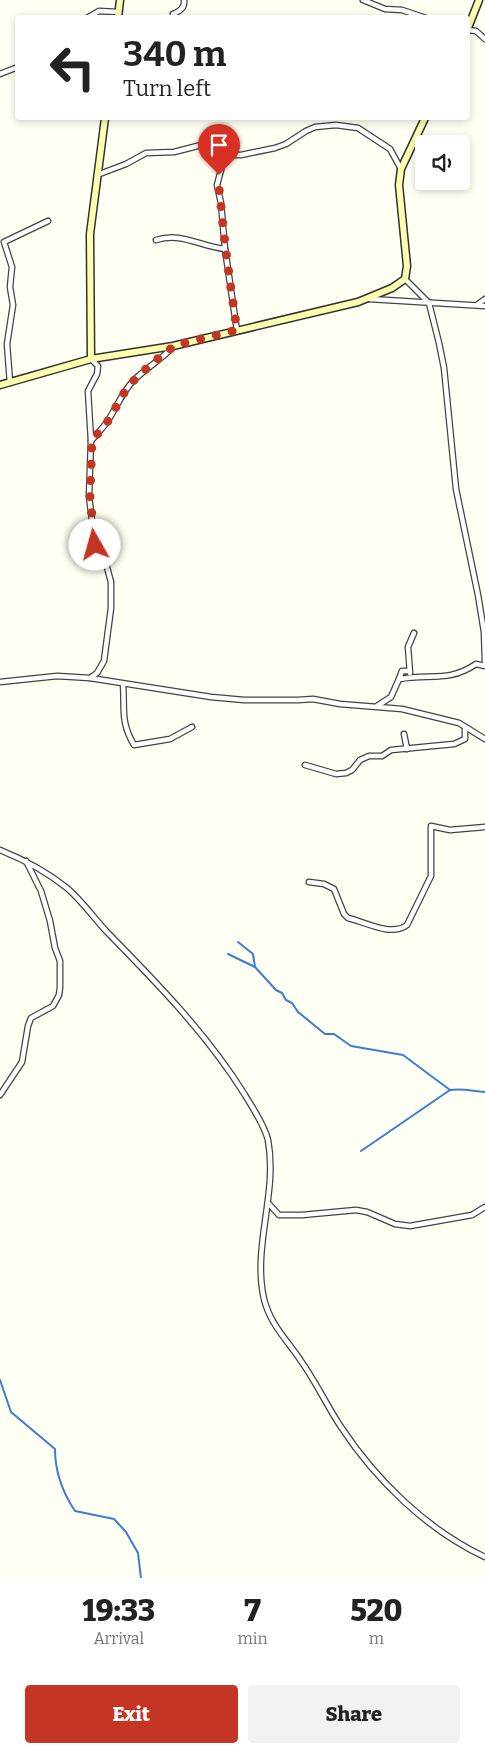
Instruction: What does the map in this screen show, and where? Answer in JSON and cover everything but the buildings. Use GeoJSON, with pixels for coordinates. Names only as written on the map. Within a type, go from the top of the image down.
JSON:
{"type":"FeatureCollection","features":[{"type":"Feature","properties":{"kind":"street"},"geometry":{"type":"LineString","coordinates":[[92,15],[100,11],[118,15],[120,0]]}},
{"type":"Feature","properties":{"kind":"street"},"geometry":{"type":"LineString","coordinates":[[173,14],[184,6],[184,0]]}},
{"type":"Feature","properties":{"kind":"street"},"geometry":{"type":"LineString","coordinates":[[364,0],[385,9],[402,10],[417,15]]}},
{"type":"Feature","properties":{"kind":"street"},"geometry":{"type":"LineString","coordinates":[[470,24],[479,0]]}},
{"type":"Feature","properties":{"kind":"street"},"geometry":{"type":"LineString","coordinates":[[470,30],[476,31],[485,39]]}},
{"type":"Feature","properties":{"kind":"street"},"geometry":{"type":"LineString","coordinates":[[0,74],[15,68]]}},
{"type":"Feature","properties":{"kind":"street"},"geometry":{"type":"LineString","coordinates":[[90,678],[97,672],[104,661],[111,608],[111,582],[104,560],[95,542],[89,492],[92,441],[88,390],[97,374],[98,366],[92,359],[90,234],[105,120]]}},
{"type":"Feature","properties":{"kind":"street"},"geometry":{"type":"LineString","coordinates":[[405,279],[407,253],[399,185],[402,169],[424,120]]}},
{"type":"Feature","properties":{"kind":"street"},"geometry":{"type":"LineString","coordinates":[[225,155],[241,155],[275,148],[286,144],[315,127],[336,126],[358,128],[390,149],[402,169]]}},
{"type":"Feature","properties":{"kind":"street"},"geometry":{"type":"LineString","coordinates":[[96,176],[126,164],[146,153],[174,152],[215,143],[221,145],[225,155],[217,185],[221,203],[224,249],[237,330]]}},
{"type":"Feature","properties":{"kind":"street"},"geometry":{"type":"LineString","coordinates":[[10,383],[7,344],[13,305],[10,287],[12,267],[4,242],[48,221]]}},
{"type":"Feature","properties":{"kind":"street"},"geometry":{"type":"LineString","coordinates":[[156,240],[178,237],[210,247],[224,249]]}},
{"type":"Feature","properties":{"kind":"street"},"geometry":{"type":"LineString","coordinates":[[0,385],[92,359],[173,346],[369,299],[392,288],[405,279]]}},
{"type":"Feature","properties":{"kind":"street"},"geometry":{"type":"LineString","coordinates":[[405,279],[430,303],[444,368],[456,489],[484,632],[485,664],[476,664]]}},
{"type":"Feature","properties":{"kind":"street"},"geometry":{"type":"LineString","coordinates":[[369,299],[478,304],[485,306]]}},
{"type":"Feature","properties":{"kind":"street"},"geometry":{"type":"LineString","coordinates":[[478,304],[485,299]]}},
{"type":"Feature","properties":{"kind":"street"},"geometry":{"type":"LineString","coordinates":[[92,441],[108,421],[124,393],[135,379],[157,359],[164,356],[173,346]]}},
{"type":"Feature","properties":{"kind":"street"},"geometry":{"type":"LineString","coordinates":[[412,677],[409,671],[408,647],[414,634]]}},
{"type":"Feature","properties":{"kind":"street"},"geometry":{"type":"LineString","coordinates":[[399,679],[449,677],[466,672],[485,659]]}},
{"type":"Feature","properties":{"kind":"street"},"geometry":{"type":"LineString","coordinates":[[375,707],[389,699],[402,671],[409,671]]}},
{"type":"Feature","properties":{"kind":"street"},"geometry":{"type":"LineString","coordinates":[[0,682],[58,676],[90,678],[211,697],[244,700],[312,699],[340,704],[402,708],[459,723],[464,728],[485,739]]}},
{"type":"Feature","properties":{"kind":"street"},"geometry":{"type":"LineString","coordinates":[[123,684],[123,717],[127,733],[134,744],[170,739],[192,727]]}},
{"type":"Feature","properties":{"kind":"street"},"geometry":{"type":"LineString","coordinates":[[464,728],[465,740]]}},
{"type":"Feature","properties":{"kind":"street"},"geometry":{"type":"LineString","coordinates":[[404,734],[406,749]]}},
{"type":"Feature","properties":{"kind":"street"},"geometry":{"type":"LineString","coordinates":[[305,765],[336,774],[346,773],[352,770],[365,757],[382,756],[391,750],[454,744],[478,734]]}},
{"type":"Feature","properties":{"kind":"street"},"geometry":{"type":"LineString","coordinates":[[309,882],[324,884],[334,889],[344,914],[348,918],[388,930],[403,928],[408,924],[431,876],[431,826],[450,830],[485,827]]}},
{"type":"Feature","properties":{"kind":"street"},"geometry":{"type":"LineString","coordinates":[[0,850],[25,860],[68,889],[178,1007],[230,1072],[263,1126],[268,1140],[269,1204],[261,1270],[264,1298],[272,1322],[302,1361],[341,1428],[378,1477],[425,1519],[469,1550],[485,1557]]}},
{"type":"Feature","properties":{"kind":"street"},"geometry":{"type":"LineString","coordinates":[[0,1095],[22,1062],[31,1018],[54,1006],[60,987],[60,961],[55,948],[50,921],[41,891],[25,860]]}},
{"type":"Feature","properties":{"kind":"street"},"geometry":{"type":"LineString","coordinates":[[269,1204],[279,1215],[356,1210],[367,1212],[395,1224],[410,1226],[472,1214],[485,1207]]}},
{"type":"Feature","properties":{"kind":"waterway"},"geometry":{"type":"LineString","coordinates":[[238,942],[253,954],[255,967]]}},
{"type":"Feature","properties":{"kind":"waterway"},"geometry":{"type":"LineString","coordinates":[[228,954],[255,967],[276,990],[282,993],[286,1000],[292,1003],[298,1012],[325,1034],[334,1034],[351,1046],[403,1055],[450,1090]]}},
{"type":"Feature","properties":{"kind":"waterway"},"geometry":{"type":"LineString","coordinates":[[361,1151],[450,1090],[463,1089],[485,1092]]}},
{"type":"Feature","properties":{"kind":"waterway"},"geometry":{"type":"LineString","coordinates":[[0,1380],[11,1412],[55,1449],[60,1481],[75,1511],[114,1519],[126,1532],[138,1553],[141,1578]]}},
{"type":"Feature","properties":{"kind":"route"},"geometry":{"type":"LineString","coordinates":[[95,545],[90,496],[92,441],[108,421],[124,393],[135,379],[145,372],[157,359],[164,356],[173,346],[237,330],[224,249],[221,203],[217,185],[219,175]]}}]}
